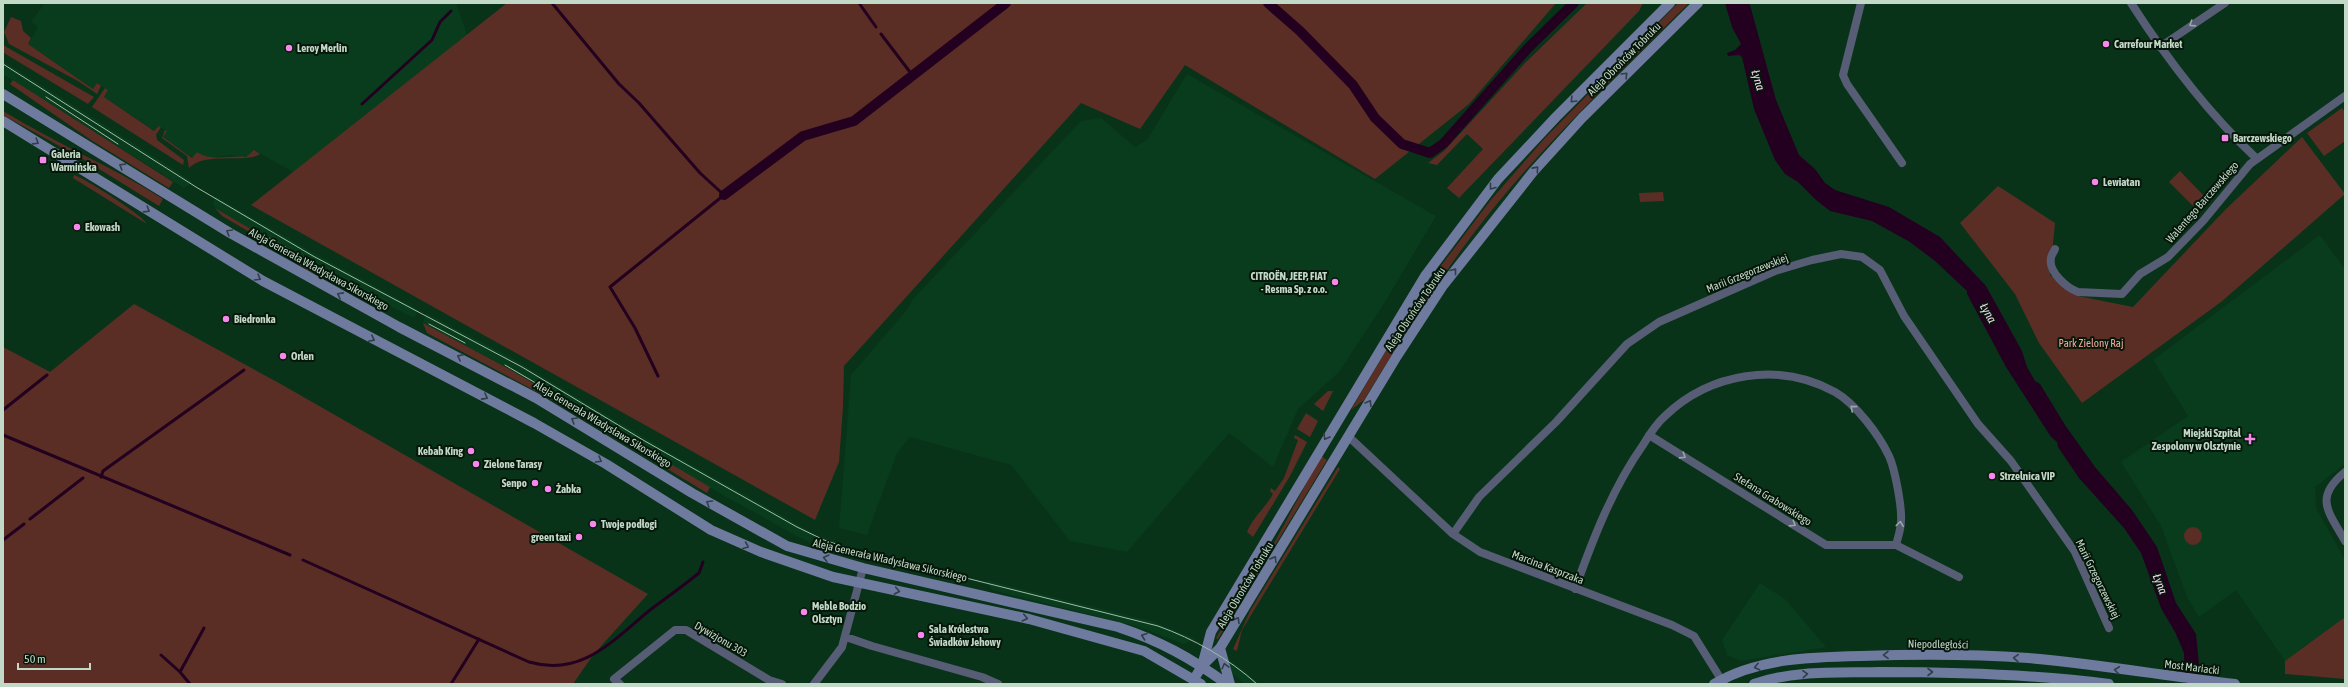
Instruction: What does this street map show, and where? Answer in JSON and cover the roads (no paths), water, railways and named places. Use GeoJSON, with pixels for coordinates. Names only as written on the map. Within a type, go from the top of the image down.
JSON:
{"type":"FeatureCollection","features":[{"type":"Feature","properties":{"kind":"main road","name":"Aleja Obrońców Tobruku"},"geometry":{"type":"LineString","coordinates":[[1198,681],[1211,632],[1425,276],[1498,179],[1556,117],[1670,3]]}},
{"type":"Feature","properties":{"kind":"main road","name":"Aleja Obrońców Tobruku"},"geometry":{"type":"LineString","coordinates":[[1202,666],[1220,648],[1397,356],[1442,287],[1506,203],[1582,118],[1698,3]]}},
{"type":"Feature","properties":{"kind":"main road","name":"Aleja Generała Władysława Sikorskiego"},"geometry":{"type":"LineString","coordinates":[[3,94],[230,233],[333,292],[536,398],[761,534],[787,546],[863,568],[1118,627],[1171,647],[1228,684]]}},
{"type":"Feature","properties":{"kind":"main road"},"geometry":{"type":"LineString","coordinates":[[3,121],[263,281],[534,423],[606,464],[711,530],[761,552],[833,577],[1029,619],[1109,640],[1157,657],[1198,681]]}},
{"type":"Feature","properties":{"kind":"main road","name":"Aleja Generała Władysława Sikorskiego"},"geometry":{"type":"LineString","coordinates":[[1220,648],[1228,684]]}},
{"type":"Feature","properties":{"kind":"main road","name":"Niepodległości"},"geometry":{"type":"LineString","coordinates":[[1720,682],[1751,668],[1777,662],[1839,656],[1926,655],[2028,658],[2156,674]]}},
{"type":"Feature","properties":{"kind":"main road"},"geometry":{"type":"LineString","coordinates":[[2055,662],[2055,682]]}},
{"type":"Feature","properties":{"kind":"main road"},"geometry":{"type":"LineString","coordinates":[[1754,684],[1779,676],[1858,672],[1951,672],[2055,682],[2110,684]]}},
{"type":"Feature","properties":{"kind":"main road","name":"Most Mariacki"},"geometry":{"type":"LineString","coordinates":[[2156,674],[2230,683]]}},
{"type":"Feature","properties":{"kind":"street"},"geometry":{"type":"LineString","coordinates":[[1861,3],[1844,75],[1847,84],[1902,163]]}},
{"type":"Feature","properties":{"kind":"street"},"geometry":{"type":"LineString","coordinates":[[2131,3],[2160,47],[2210,108],[2256,158]]}},
{"type":"Feature","properties":{"kind":"street"},"geometry":{"type":"LineString","coordinates":[[2160,47],[2225,3]]}},
{"type":"Feature","properties":{"kind":"street","name":"Walentego Barczewskiego"},"geometry":{"type":"LineString","coordinates":[[2055,249],[2050,259],[2052,270],[2071,290],[2078,292],[2122,294],[2140,274],[2168,257],[2256,158],[2345,96]]}},
{"type":"Feature","properties":{"kind":"street","name":"Marii Grzegorzewskiej"},"geometry":{"type":"LineString","coordinates":[[1453,534],[1479,497],[1556,422],[1627,344],[1653,326],[1775,271],[1812,260],[1841,254],[1862,257],[1880,270],[1904,316],[1978,424],[2011,461],[2075,552],[2109,628]]}},
{"type":"Feature","properties":{"kind":"street"},"geometry":{"type":"LineString","coordinates":[[1575,589],[1610,499],[1626,468],[1649,435],[1664,416],[1694,394],[1732,377],[1767,374],[1804,379],[1836,392],[1862,415],[1889,457],[1901,521],[1896,545]]}},
{"type":"Feature","properties":{"kind":"street","name":"Stefana Grabowskiego"},"geometry":{"type":"LineString","coordinates":[[1649,435],[1826,545],[1896,545],[1959,577]]}},
{"type":"Feature","properties":{"kind":"street","name":"Marcina Kasprzaka"},"geometry":{"type":"LineString","coordinates":[[1349,437],[1453,534],[1480,552],[1672,625],[1694,636],[1720,682]]}},
{"type":"Feature","properties":{"kind":"street"},"geometry":{"type":"LineString","coordinates":[[2345,472],[2333,482],[2327,493],[2326,506],[2345,541]]}},
{"type":"Feature","properties":{"kind":"street"},"geometry":{"type":"LineString","coordinates":[[814,684],[842,647],[846,637],[863,568]]}},
{"type":"Feature","properties":{"kind":"street","name":"Dywizjonu 303"},"geometry":{"type":"LineString","coordinates":[[614,682],[675,630],[686,630],[769,680],[782,684]]}},
{"type":"Feature","properties":{"kind":"street"},"geometry":{"type":"LineString","coordinates":[[846,637],[872,646],[982,677],[998,684]]}},
{"type":"Feature","properties":{"kind":"water","name":"Łyna"},"geometry":{"type":"Polygon","coordinates":[[[1725,3],[1749,3],[1750,5],[1776,100],[1799,155],[1815,169],[1825,183],[1835,190],[1889,207],[1940,237],[1986,286],[2022,351],[2027,367],[2035,381],[2040,384],[2065,425],[2095,467],[2132,510],[2157,547],[2176,603],[2196,634],[2201,684],[2185,684],[2184,653],[2176,634],[2161,608],[2141,553],[2124,528],[2079,478],[2058,447],[2057,442],[2051,437],[2006,367],[1967,294],[1967,291],[1935,261],[1910,242],[1872,221],[1830,211],[1816,200],[1798,182],[1785,174],[1775,160],[1754,109],[1742,57],[1739,55],[1728,56],[1727,53],[1735,50],[1741,44],[1732,27],[1725,3]]]}},
{"type":"Feature","properties":{"kind":"waterway"},"geometry":{"type":"LineString","coordinates":[[552,3],[619,84],[639,103],[700,173],[724,195],[610,287],[635,328],[658,376]]}},
{"type":"Feature","properties":{"kind":"waterway"},"geometry":{"type":"LineString","coordinates":[[859,3],[876,27]]}},
{"type":"Feature","properties":{"kind":"waterway"},"geometry":{"type":"LineString","coordinates":[[724,195],[803,136],[854,121],[1006,3]]}},
{"type":"Feature","properties":{"kind":"waterway"},"geometry":{"type":"LineString","coordinates":[[1268,3],[1300,31],[1353,85],[1375,118],[1402,144],[1430,153],[1444,143],[1528,48],[1574,3]]}},
{"type":"Feature","properties":{"kind":"waterway"},"geometry":{"type":"LineString","coordinates":[[362,104],[432,40],[440,22],[451,11]]}},
{"type":"Feature","properties":{"kind":"waterway"},"geometry":{"type":"LineString","coordinates":[[881,34],[913,76]]}},
{"type":"Feature","properties":{"kind":"waterway"},"geometry":{"type":"LineString","coordinates":[[101,477],[103,471],[244,370]]}},
{"type":"Feature","properties":{"kind":"waterway"},"geometry":{"type":"LineString","coordinates":[[3,410],[47,375]]}},
{"type":"Feature","properties":{"kind":"waterway"},"geometry":{"type":"LineString","coordinates":[[3,435],[290,555]]}},
{"type":"Feature","properties":{"kind":"waterway"},"geometry":{"type":"LineString","coordinates":[[30,519],[83,478]]}},
{"type":"Feature","properties":{"kind":"waterway"},"geometry":{"type":"LineString","coordinates":[[3,540],[24,524]]}},
{"type":"Feature","properties":{"kind":"waterway"},"geometry":{"type":"LineString","coordinates":[[303,560],[529,662],[548,665],[565,665],[581,660],[609,644],[650,610],[699,573],[703,562]]}},
{"type":"Feature","properties":{"kind":"waterway"},"geometry":{"type":"LineString","coordinates":[[180,672],[204,628]]}},
{"type":"Feature","properties":{"kind":"waterway"},"geometry":{"type":"LineString","coordinates":[[451,684],[479,639]]}},
{"type":"Feature","properties":{"kind":"waterway"},"geometry":{"type":"LineString","coordinates":[[161,655],[180,672],[190,684]]}},
{"type":"Feature","properties":{"kind":"tram line"},"geometry":{"type":"LineString","coordinates":[[3,64],[196,187],[313,256],[522,367],[643,440],[797,527],[824,540],[854,550],[1158,626],[1185,637],[1210,650],[1257,684]]}},
{"type":"Feature","properties":{"kind":"tram line"},"geometry":{"type":"LineString","coordinates":[[46,97],[118,144]]}},
{"type":"Feature","properties":{"kind":"tram line"},"geometry":{"type":"LineString","coordinates":[[269,238],[309,260]]}},
{"type":"Feature","properties":{"kind":"tram line"},"geometry":{"type":"LineString","coordinates":[[429,324],[465,343]]}},
{"type":"Feature","properties":{"kind":"tram line"},"geometry":{"type":"LineString","coordinates":[[505,365],[662,457]]}},
{"type":"Feature","properties":{"kind":"place","name":"Carrefour Market"},"geometry":{"type":"Point","coordinates":[2106,44]}},
{"type":"Feature","properties":{"kind":"place","name":"Leroy Merlin"},"geometry":{"type":"Point","coordinates":[289,48]}},
{"type":"Feature","properties":{"kind":"place","name":"Barczewskiego"},"geometry":{"type":"Point","coordinates":[2225,138]}},
{"type":"Feature","properties":{"kind":"place","name":"Galeria Warmińska"},"geometry":{"type":"Point","coordinates":[43,160]}},
{"type":"Feature","properties":{"kind":"place","name":"Lewiatan"},"geometry":{"type":"Point","coordinates":[2095,182]}},
{"type":"Feature","properties":{"kind":"place","name":"Ekowash"},"geometry":{"type":"Point","coordinates":[77,227]}},
{"type":"Feature","properties":{"kind":"place","name":"CITROËN, JEEP, FIAT - Resma Sp. z o.o."},"geometry":{"type":"Point","coordinates":[1335,282]}},
{"type":"Feature","properties":{"kind":"place","name":"Biedronka"},"geometry":{"type":"Point","coordinates":[226,319]}},
{"type":"Feature","properties":{"kind":"place","name":"Orlen"},"geometry":{"type":"Point","coordinates":[283,356]}},
{"type":"Feature","properties":{"kind":"place","name":"Miejski Szpital Zespolony w Olsztynie"},"geometry":{"type":"Point","coordinates":[2250,439]}},
{"type":"Feature","properties":{"kind":"place","name":"Kebab King"},"geometry":{"type":"Point","coordinates":[471,451]}},
{"type":"Feature","properties":{"kind":"place","name":"Zielone Tarasy"},"geometry":{"type":"Point","coordinates":[476,464]}},
{"type":"Feature","properties":{"kind":"place","name":"Strzelnica VIP"},"geometry":{"type":"Point","coordinates":[1992,476]}},
{"type":"Feature","properties":{"kind":"place","name":"Senpo"},"geometry":{"type":"Point","coordinates":[535,483]}},
{"type":"Feature","properties":{"kind":"place","name":"Żabka"},"geometry":{"type":"Point","coordinates":[548,489]}},
{"type":"Feature","properties":{"kind":"place","name":"Twoje podłogi"},"geometry":{"type":"Point","coordinates":[593,524]}},
{"type":"Feature","properties":{"kind":"place","name":"green taxi"},"geometry":{"type":"Point","coordinates":[579,537]}},
{"type":"Feature","properties":{"kind":"place","name":"Meble Bodzio Olsztyn"},"geometry":{"type":"Point","coordinates":[804,612]}},
{"type":"Feature","properties":{"kind":"place","name":"Sala Królestwa Świadków Jehowy"},"geometry":{"type":"Point","coordinates":[921,635]}},
{"type":"Feature","properties":{"kind":"park label","name":"Park Zielony Raj"},"geometry":{"type":"Point","coordinates":[2091,343]}}]}
